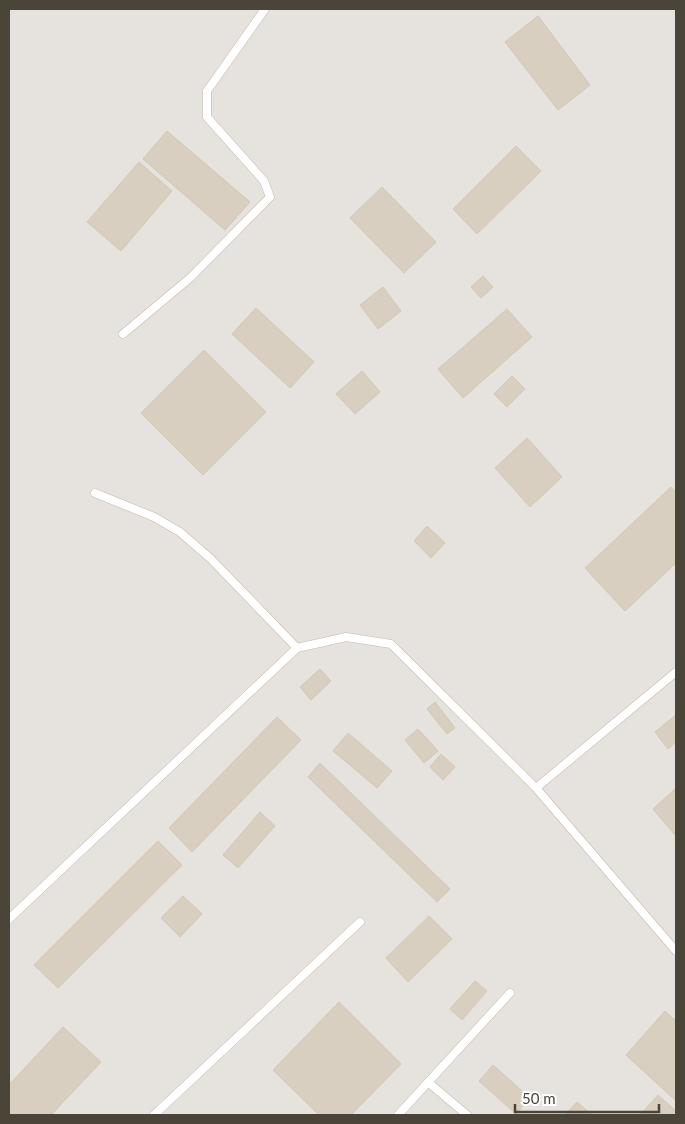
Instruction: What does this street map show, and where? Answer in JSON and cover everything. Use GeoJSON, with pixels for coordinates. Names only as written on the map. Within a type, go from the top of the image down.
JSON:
{"type":"FeatureCollection","features":[{"type":"Feature","properties":{"kind":"lane"},"geometry":{"type":"LineString","coordinates":[[123,334],[190,278],[270,197],[264,181],[207,117],[207,91],[265,9]]}},
{"type":"Feature","properties":{"kind":"lane"},"geometry":{"type":"LineString","coordinates":[[95,493],[154,517],[180,532],[210,559],[297,648]]}},
{"type":"Feature","properties":{"kind":"lane"},"geometry":{"type":"LineString","coordinates":[[9,919],[297,648],[346,636],[391,644],[536,788],[676,951]]}},
{"type":"Feature","properties":{"kind":"lane"},"geometry":{"type":"LineString","coordinates":[[536,788],[676,672]]}},
{"type":"Feature","properties":{"kind":"lane"},"geometry":{"type":"LineString","coordinates":[[154,1115],[360,922]]}},
{"type":"Feature","properties":{"kind":"lane"},"geometry":{"type":"LineString","coordinates":[[398,1115],[510,993]]}},
{"type":"Feature","properties":{"kind":"lane"},"geometry":{"type":"LineString","coordinates":[[428,1083],[467,1115]]}},
{"type":"Feature","properties":{"kind":"shaded area"},"geometry":{"type":"Polygon","coordinates":[[[9,9],[676,9],[676,1115],[9,1115],[9,9]]]}},
{"type":"Feature","properties":{"kind":"building"},"geometry":{"type":"Polygon","coordinates":[[[538,16],[590,85],[558,110],[505,42],[538,16]]]}},
{"type":"Feature","properties":{"kind":"building"},"geometry":{"type":"Polygon","coordinates":[[[167,131],[250,202],[225,230],[143,159],[167,131]]]}},
{"type":"Feature","properties":{"kind":"building"},"geometry":{"type":"Polygon","coordinates":[[[516,146],[541,171],[477,234],[453,209],[516,146]]]}},
{"type":"Feature","properties":{"kind":"building"},"geometry":{"type":"Polygon","coordinates":[[[139,162],[172,191],[121,251],[87,222],[139,162]]]}},
{"type":"Feature","properties":{"kind":"building"},"geometry":{"type":"Polygon","coordinates":[[[382,187],[436,242],[404,273],[350,218],[382,187]]]}},
{"type":"Feature","properties":{"kind":"building"},"geometry":{"type":"Polygon","coordinates":[[[483,276],[493,287],[481,298],[471,287],[483,276]]]}},
{"type":"Feature","properties":{"kind":"building"},"geometry":{"type":"Polygon","coordinates":[[[383,287],[401,311],[378,329],[360,305],[383,287]]]}},
{"type":"Feature","properties":{"kind":"building"},"geometry":{"type":"Polygon","coordinates":[[[256,308],[314,362],[290,388],[232,334],[256,308]]]}},
{"type":"Feature","properties":{"kind":"building"},"geometry":{"type":"Polygon","coordinates":[[[507,309],[532,337],[463,398],[438,369],[507,309]]]}},
{"type":"Feature","properties":{"kind":"building"},"geometry":{"type":"Polygon","coordinates":[[[204,350],[266,412],[203,475],[141,413],[204,350]]]}},
{"type":"Feature","properties":{"kind":"building"},"geometry":{"type":"Polygon","coordinates":[[[362,371],[380,392],[355,414],[336,394],[362,371]]]}},
{"type":"Feature","properties":{"kind":"building"},"geometry":{"type":"Polygon","coordinates":[[[512,376],[525,389],[507,407],[494,394],[512,376]]]}},
{"type":"Feature","properties":{"kind":"building"},"geometry":{"type":"Polygon","coordinates":[[[527,438],[562,477],[530,507],[495,468],[527,438]]]}},
{"type":"Feature","properties":{"kind":"building"},"geometry":{"type":"Polygon","coordinates":[[[671,487],[676,493],[676,563],[625,611],[585,568],[671,487]]]}},
{"type":"Feature","properties":{"kind":"building"},"geometry":{"type":"Polygon","coordinates":[[[427,526],[445,543],[431,558],[414,541],[427,526]]]}},
{"type":"Feature","properties":{"kind":"building"},"geometry":{"type":"Polygon","coordinates":[[[320,669],[331,681],[311,700],[300,687],[320,669]]]}},
{"type":"Feature","properties":{"kind":"building"},"geometry":{"type":"Polygon","coordinates":[[[435,702],[455,728],[447,734],[427,709],[435,702]]]}},
{"type":"Feature","properties":{"kind":"building"},"geometry":{"type":"Polygon","coordinates":[[[676,715],[676,742],[668,749],[655,732],[676,715]]]}},
{"type":"Feature","properties":{"kind":"building"},"geometry":{"type":"Polygon","coordinates":[[[277,717],[301,740],[192,852],[169,828],[277,717]]]}},
{"type":"Feature","properties":{"kind":"building"},"geometry":{"type":"Polygon","coordinates":[[[418,729],[438,751],[424,763],[405,740],[418,729]]]}},
{"type":"Feature","properties":{"kind":"building"},"geometry":{"type":"Polygon","coordinates":[[[348,733],[392,771],[377,788],[333,751],[348,733]]]}},
{"type":"Feature","properties":{"kind":"building"},"geometry":{"type":"Polygon","coordinates":[[[441,754],[455,767],[443,780],[430,767],[441,754]]]}},
{"type":"Feature","properties":{"kind":"building"},"geometry":{"type":"Polygon","coordinates":[[[320,763],[450,889],[437,902],[308,777],[320,763]]]}},
{"type":"Feature","properties":{"kind":"building"},"geometry":{"type":"Polygon","coordinates":[[[676,788],[676,836],[653,809],[676,788]]]}},
{"type":"Feature","properties":{"kind":"building"},"geometry":{"type":"Polygon","coordinates":[[[260,812],[275,826],[238,868],[223,855],[260,812]]]}},
{"type":"Feature","properties":{"kind":"building"},"geometry":{"type":"Polygon","coordinates":[[[158,841],[182,865],[58,988],[34,965],[158,841]]]}},
{"type":"Feature","properties":{"kind":"building"},"geometry":{"type":"Polygon","coordinates":[[[183,896],[202,914],[180,937],[161,918],[183,896]]]}},
{"type":"Feature","properties":{"kind":"building"},"geometry":{"type":"Polygon","coordinates":[[[429,916],[452,939],[408,982],[386,958],[429,916]]]}},
{"type":"Feature","properties":{"kind":"building"},"geometry":{"type":"Polygon","coordinates":[[[475,981],[487,991],[462,1020],[450,1009],[475,981]]]}},
{"type":"Feature","properties":{"kind":"building"},"geometry":{"type":"Polygon","coordinates":[[[339,1002],[401,1064],[351,1115],[319,1115],[273,1070],[339,1002]]]}},
{"type":"Feature","properties":{"kind":"building"},"geometry":{"type":"Polygon","coordinates":[[[665,1011],[676,1021],[676,1101],[626,1055],[665,1011]]]}},
{"type":"Feature","properties":{"kind":"building"},"geometry":{"type":"Polygon","coordinates":[[[63,1027],[101,1062],[51,1115],[9,1115],[9,1085],[63,1027]]]}},
{"type":"Feature","properties":{"kind":"building"},"geometry":{"type":"Polygon","coordinates":[[[493,1065],[530,1098],[516,1114],[479,1081],[493,1065]]]}},
{"type":"Feature","properties":{"kind":"building"},"geometry":{"type":"Polygon","coordinates":[[[658,1095],[676,1111],[676,1115],[640,1115],[658,1095]]]}},
{"type":"Feature","properties":{"kind":"building"},"geometry":{"type":"Polygon","coordinates":[[[577,1102],[592,1115],[565,1115],[577,1102]]]}}]}
